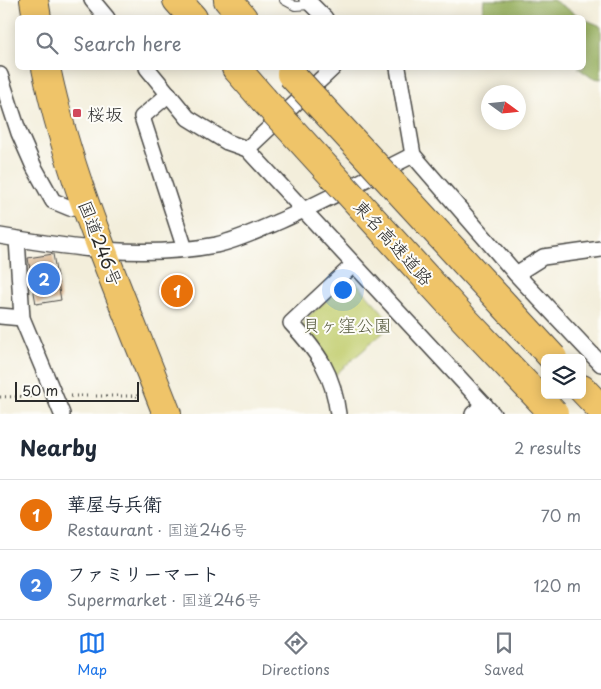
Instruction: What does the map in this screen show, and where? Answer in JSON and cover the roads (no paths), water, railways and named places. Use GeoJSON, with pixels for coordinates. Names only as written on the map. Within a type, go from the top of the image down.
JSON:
{"type":"FeatureCollection","features":[{"type":"Feature","properties":{"kind":"highway"},"geometry":{"type":"LineString","coordinates":[[34,0],[36,15]]}},
{"type":"Feature","properties":{"kind":"highway"},"geometry":{"type":"LineString","coordinates":[[177,0],[190,15]]}},
{"type":"Feature","properties":{"kind":"highway"},"geometry":{"type":"LineString","coordinates":[[228,0],[240,15]]}},
{"type":"Feature","properties":{"kind":"highway","name":"国道246号"},"geometry":{"type":"LineString","coordinates":[[46,70],[64,140],[85,202],[167,414]]}},
{"type":"Feature","properties":{"kind":"highway","name":"東名高速道路"},"geometry":{"type":"LineString","coordinates":[[238,70],[464,319],[554,414]]}},
{"type":"Feature","properties":{"kind":"highway"},"geometry":{"type":"LineString","coordinates":[[288,71],[548,354]]}},
{"type":"Feature","properties":{"kind":"highway"},"geometry":{"type":"LineString","coordinates":[[586,393],[601,409]]}},
{"type":"Feature","properties":{"kind":"street"},"geometry":{"type":"LineString","coordinates":[[92,0],[104,15]]}},
{"type":"Feature","properties":{"kind":"street"},"geometry":{"type":"LineString","coordinates":[[310,3],[322,15]]}},
{"type":"Feature","properties":{"kind":"street"},"geometry":{"type":"LineString","coordinates":[[149,70],[188,118],[227,142],[247,149],[484,411]]}},
{"type":"Feature","properties":{"kind":"street"},"geometry":{"type":"LineString","coordinates":[[247,149],[331,70]]}},
{"type":"Feature","properties":{"kind":"street"},"geometry":{"type":"LineString","coordinates":[[398,70],[413,155],[516,274],[601,364]]}},
{"type":"Feature","properties":{"kind":"street"},"geometry":{"type":"LineString","coordinates":[[0,74],[19,133],[53,201],[70,208],[85,202]]}},
{"type":"Feature","properties":{"kind":"street"},"geometry":{"type":"LineString","coordinates":[[168,94],[142,117],[186,249]]}},
{"type":"Feature","properties":{"kind":"street"},"geometry":{"type":"LineString","coordinates":[[0,236],[103,251],[186,249],[217,244],[251,234],[304,210],[413,155]]}},
{"type":"Feature","properties":{"kind":"street"},"geometry":{"type":"LineString","coordinates":[[17,239],[22,318],[62,414]]}},
{"type":"Feature","properties":{"kind":"street"},"geometry":{"type":"LineString","coordinates":[[516,274],[543,257],[601,249]]}},
{"type":"Feature","properties":{"kind":"street"},"geometry":{"type":"LineString","coordinates":[[338,414],[335,390],[324,364],[291,322],[353,265]]}},
{"type":"Feature","properties":{"kind":"street"},"geometry":{"type":"LineString","coordinates":[[0,316],[22,318]]}},
{"type":"Feature","properties":{"kind":"street"},"geometry":{"type":"LineString","coordinates":[[596,414],[601,409]]}},
{"type":"Feature","properties":{"kind":"lane"},"geometry":{"type":"LineString","coordinates":[[284,0],[295,6],[310,3]]}},
{"type":"Feature","properties":{"kind":"place","name":"桜坂"},"geometry":{"type":"Point","coordinates":[77,113]}},
{"type":"Feature","properties":{"kind":"place","name":"ファミリーマート"},"geometry":{"type":"Point","coordinates":[44,279]}},
{"type":"Feature","properties":{"kind":"place","name":"華屋与兵衛"},"geometry":{"type":"Point","coordinates":[177,291]}},
{"type":"Feature","properties":{"kind":"park label","name":"貝ヶ窪公園"},"geometry":{"type":"Point","coordinates":[347,324]}}]}
